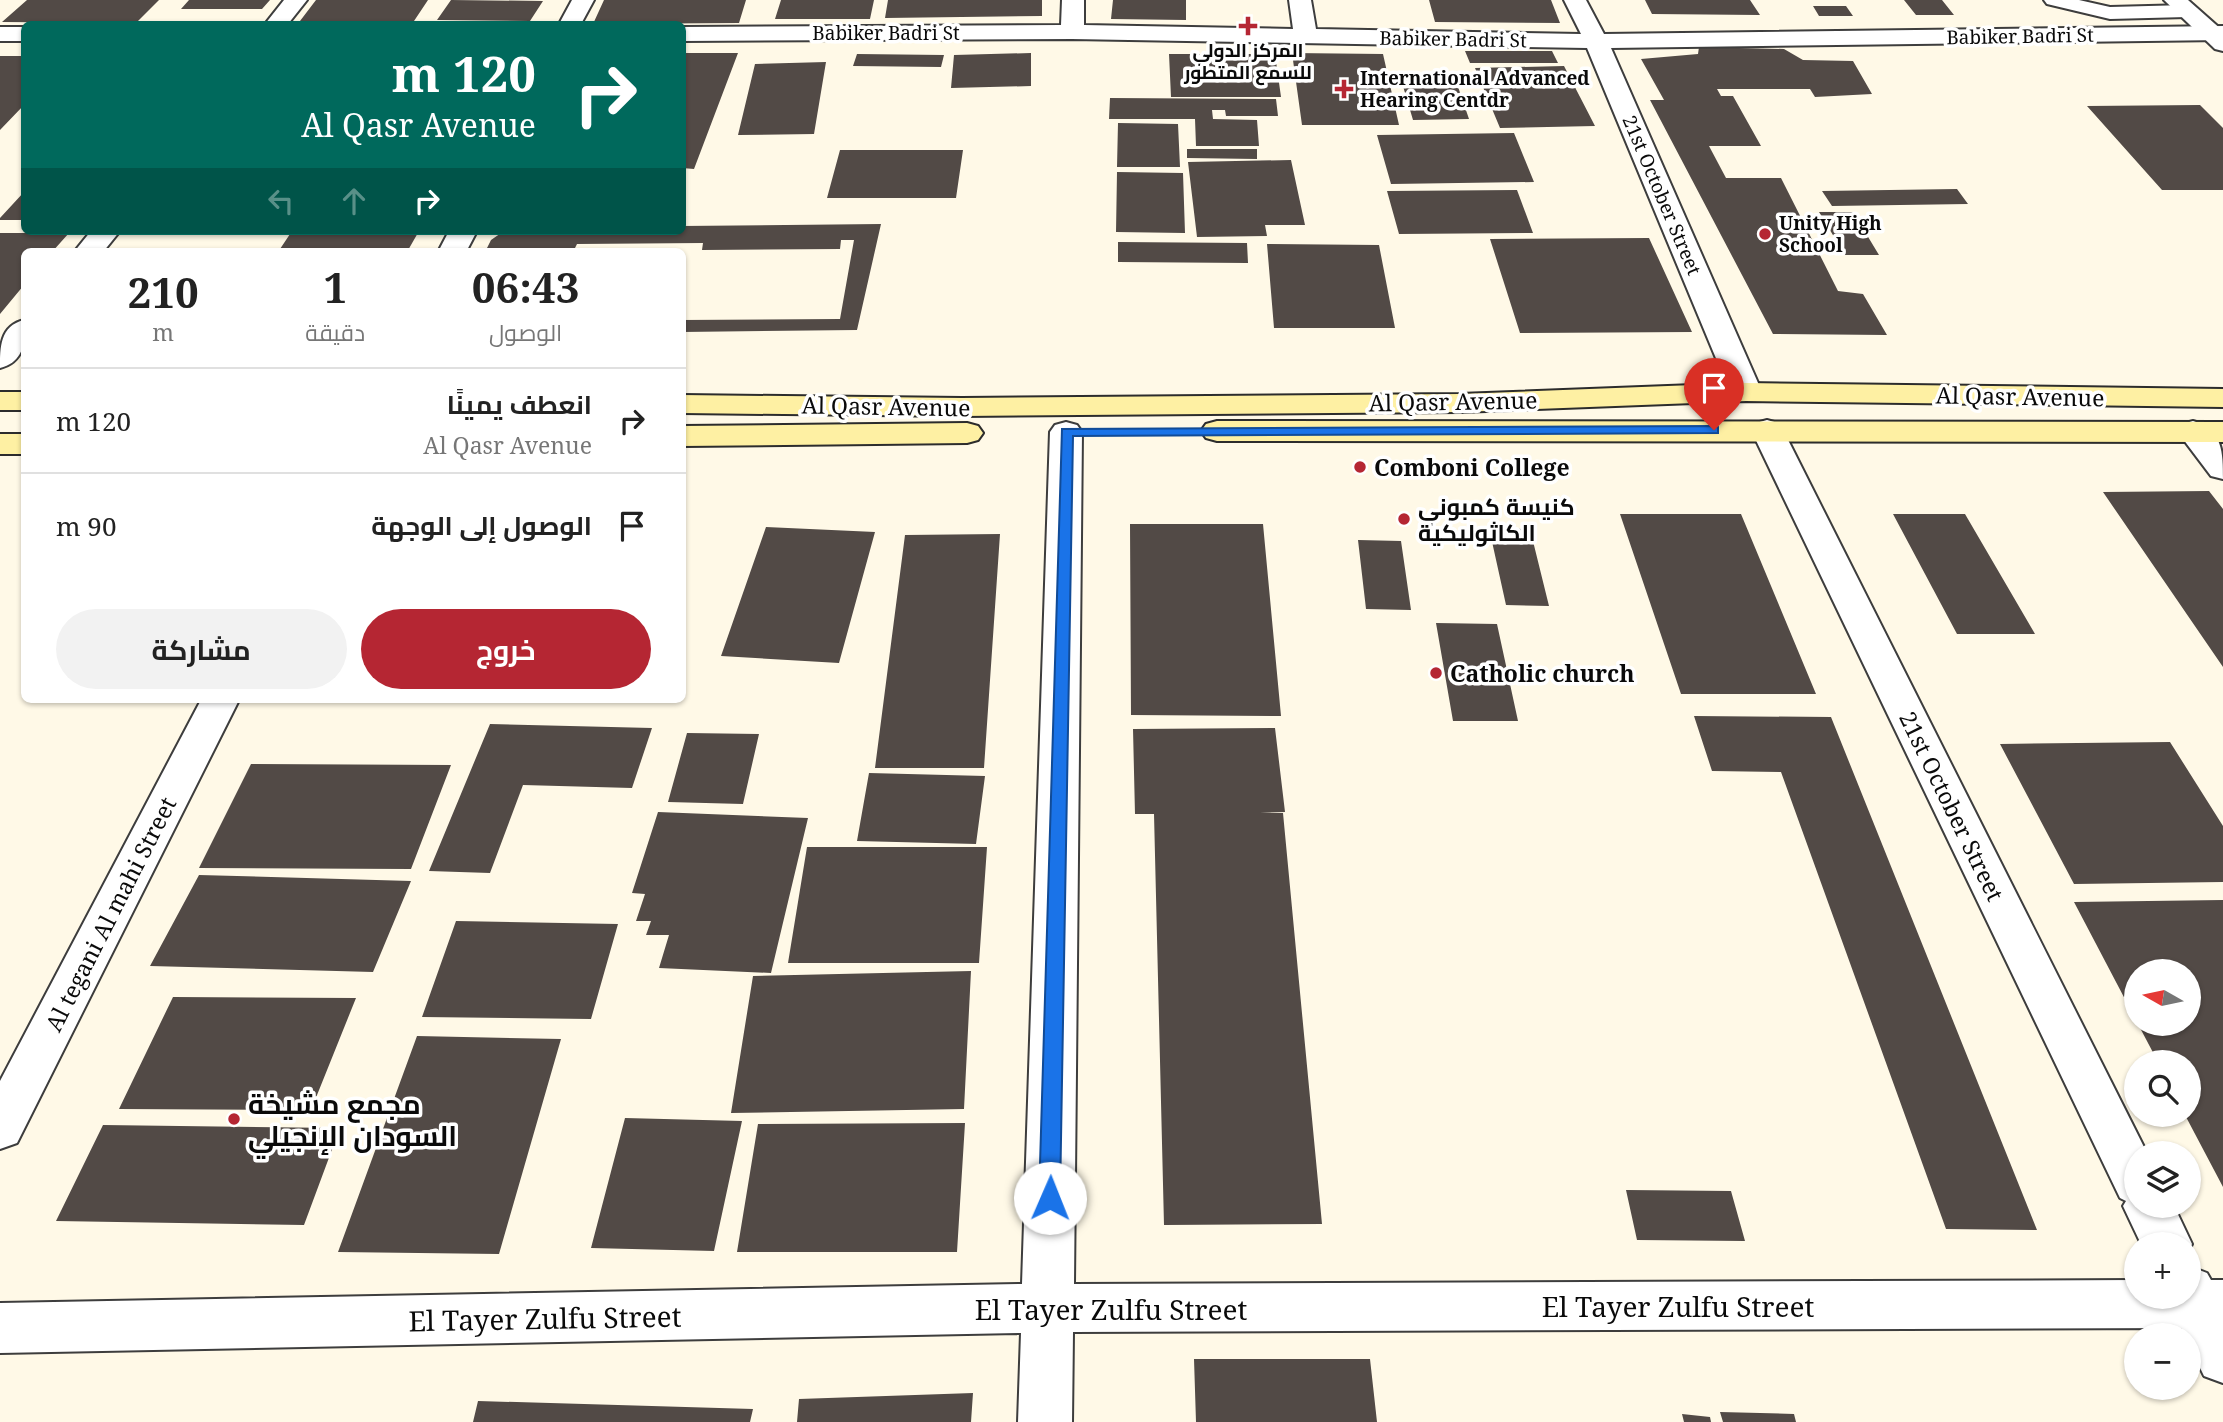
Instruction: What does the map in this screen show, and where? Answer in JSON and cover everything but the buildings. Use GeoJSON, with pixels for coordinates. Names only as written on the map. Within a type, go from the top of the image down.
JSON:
{"type":"FeatureCollection","features":[{"type":"Feature","properties":{"kind":"main road","name":"Al Qasr Avenue"},"geometry":{"type":"LineString","coordinates":[[686,404],[976,407],[1433,403],[1745,392],[2223,398]]}},
{"type":"Feature","properties":{"kind":"main road"},"geometry":{"type":"LineString","coordinates":[[0,401],[21,401]]}},
{"type":"Feature","properties":{"kind":"main road","name":"Al Qasr Avenue"},"geometry":{"type":"LineString","coordinates":[[686,436],[1768,430],[2208,432]]}},
{"type":"Feature","properties":{"kind":"main road"},"geometry":{"type":"LineString","coordinates":[[0,444],[21,444]]}},
{"type":"Feature","properties":{"kind":"street"},"geometry":{"type":"LineString","coordinates":[[278,21],[296,0]]}},
{"type":"Feature","properties":{"kind":"street"},"geometry":{"type":"LineString","coordinates":[[572,21],[583,0]]}},
{"type":"Feature","properties":{"kind":"street"},"geometry":{"type":"LineString","coordinates":[[1072,32],[1073,0]]}},
{"type":"Feature","properties":{"kind":"street"},"geometry":{"type":"LineString","coordinates":[[1300,0],[1306,37]]}},
{"type":"Feature","properties":{"kind":"street","name":"21st October Street"},"geometry":{"type":"LineString","coordinates":[[1575,0],[1596,41],[1745,392]]}},
{"type":"Feature","properties":{"kind":"street"},"geometry":{"type":"LineString","coordinates":[[2181,6],[2219,37]]}},
{"type":"Feature","properties":{"kind":"street","name":"Babiker Badri St"},"geometry":{"type":"LineString","coordinates":[[686,34],[1072,32],[1596,41],[2219,37]]}},
{"type":"Feature","properties":{"kind":"street"},"geometry":{"type":"LineString","coordinates":[[0,34],[21,34]]}},
{"type":"Feature","properties":{"kind":"street"},"geometry":{"type":"LineString","coordinates":[[0,359],[21,333]]}},
{"type":"Feature","properties":{"kind":"street","name":"21st October Street"},"geometry":{"type":"LineString","coordinates":[[1768,430],[2124,1156]]}},
{"type":"Feature","properties":{"kind":"street"},"geometry":{"type":"LineString","coordinates":[[1045,1422],[1066,432]]}},
{"type":"Feature","properties":{"kind":"street"},"geometry":{"type":"LineString","coordinates":[[2208,432],[2223,469]]}},
{"type":"Feature","properties":{"kind":"street","name":"Al tegani Al mahi Street"},"geometry":{"type":"LineString","coordinates":[[0,1128],[218,703]]}},
{"type":"Feature","properties":{"kind":"street"},"geometry":{"type":"LineString","coordinates":[[2203,1300],[2223,1358]]}},
{"type":"Feature","properties":{"kind":"street","name":"El Tayer Zulfu Street"},"geometry":{"type":"LineString","coordinates":[[0,1328],[1047,1308],[2203,1300]]}},
{"type":"Feature","properties":{"kind":"lane"},"geometry":{"type":"LineString","coordinates":[[2054,0],[2110,13],[2181,6]]}},
{"type":"Feature","properties":{"kind":"place","name":"المركز الدولي للسمع المتطور"},"geometry":{"type":"Point","coordinates":[1248,26]}},
{"type":"Feature","properties":{"kind":"place","name":"International Advanced Hearing Centdr"},"geometry":{"type":"Point","coordinates":[1344,89]}},
{"type":"Feature","properties":{"kind":"place","name":"Unity High School"},"geometry":{"type":"Point","coordinates":[1765,234]}},
{"type":"Feature","properties":{"kind":"place","name":"Comboni College"},"geometry":{"type":"Point","coordinates":[1360,467]}},
{"type":"Feature","properties":{"kind":"place","name":"كنيسة كمبوني الكاثوليكية"},"geometry":{"type":"Point","coordinates":[1404,519]}},
{"type":"Feature","properties":{"kind":"place","name":"Catholic church"},"geometry":{"type":"Point","coordinates":[1436,673]}},
{"type":"Feature","properties":{"kind":"place","name":"مجمع مشيخة السودان الإنجيلي"},"geometry":{"type":"Point","coordinates":[234,1119]}},
{"type":"Feature","properties":{"kind":"route"},"geometry":{"type":"LineString","coordinates":[[1050,1198],[1066,432],[1714,430]]}}]}
